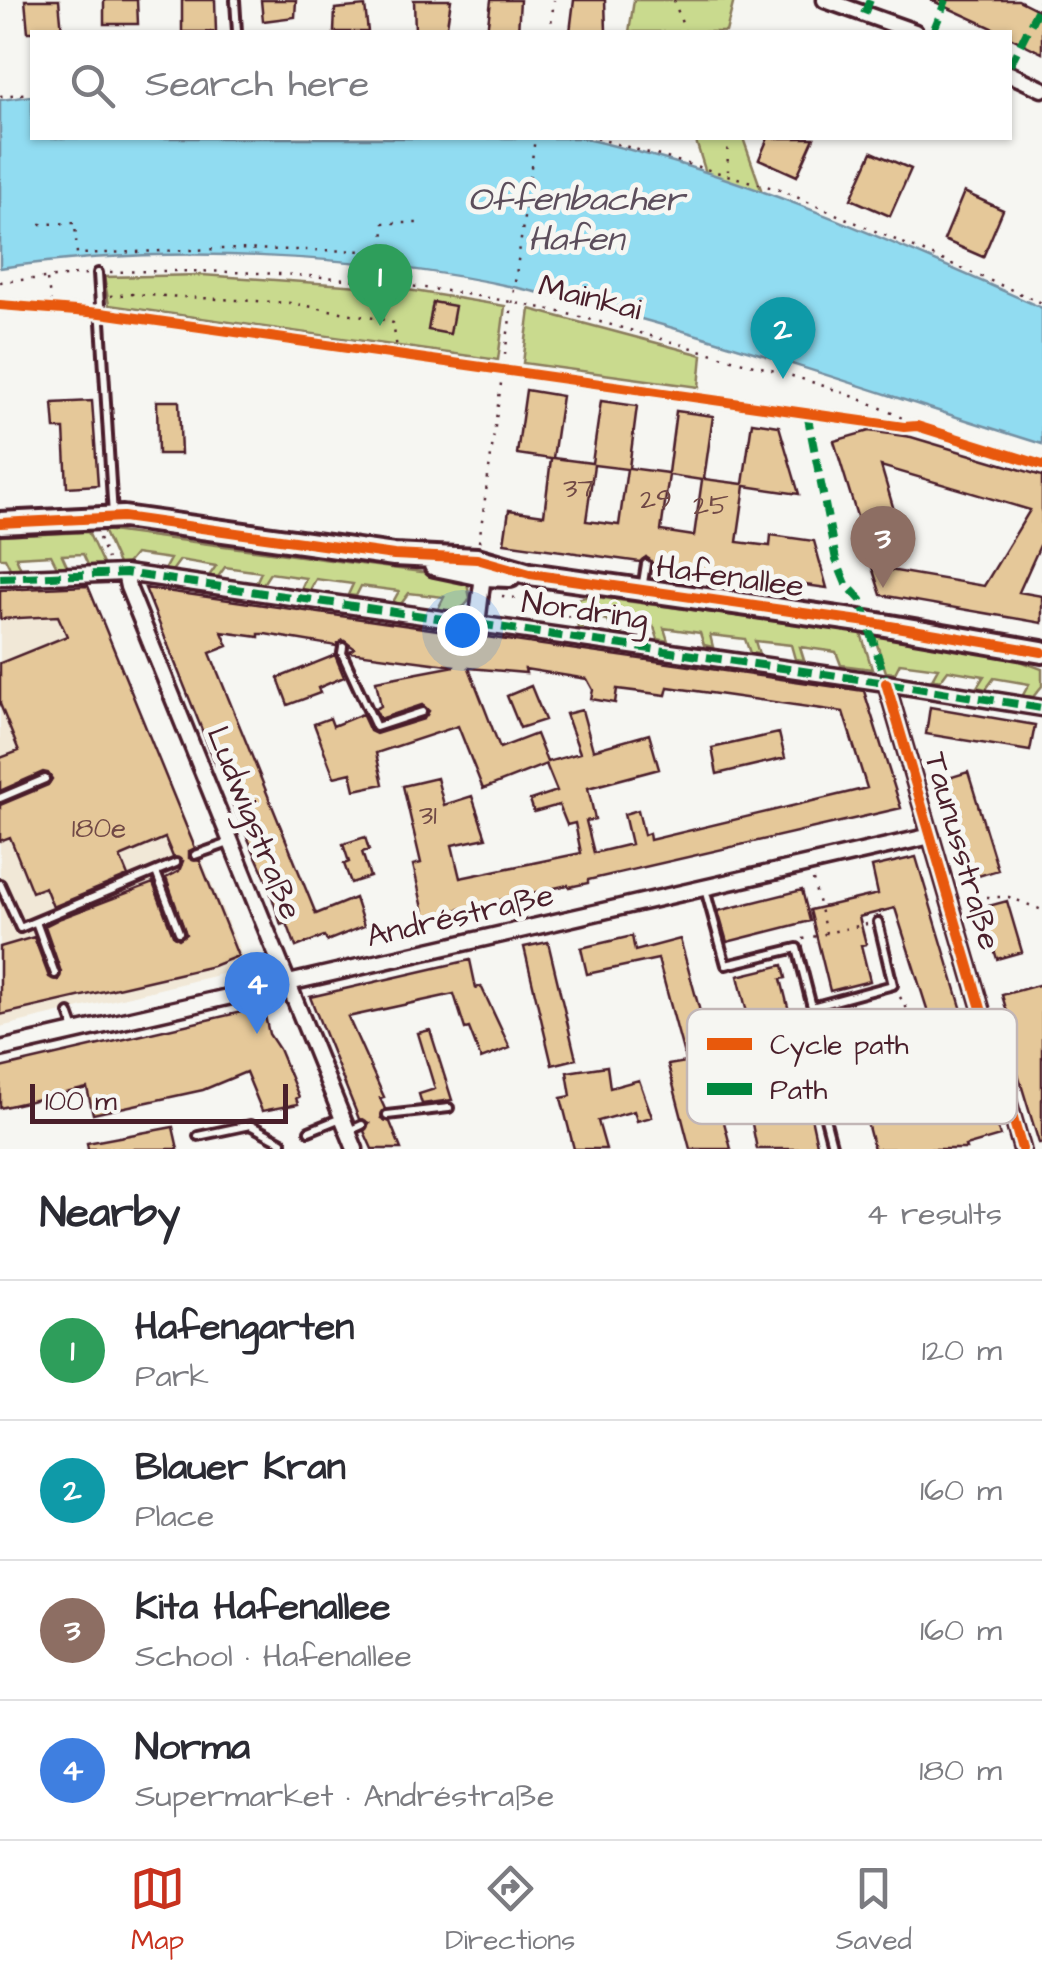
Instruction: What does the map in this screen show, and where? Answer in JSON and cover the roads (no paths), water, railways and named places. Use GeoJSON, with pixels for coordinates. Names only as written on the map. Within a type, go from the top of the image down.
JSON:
{"type":"FeatureCollection","features":[{"type":"Feature","properties":{"kind":"main road","name":"Hafenallee"},"geometry":{"type":"LineString","coordinates":[[0,524],[102,518],[394,555],[477,559],[530,574],[867,622],[1042,652]]}},
{"type":"Feature","properties":{"kind":"main road","name":"Hafenallee"},"geometry":{"type":"LineString","coordinates":[[394,555],[483,575],[530,574]]}},
{"type":"Feature","properties":{"kind":"street"},"geometry":{"type":"LineString","coordinates":[[824,0],[909,30]]}},
{"type":"Feature","properties":{"kind":"street"},"geometry":{"type":"LineString","coordinates":[[1012,75],[1042,89]]}},
{"type":"Feature","properties":{"kind":"street","name":"Nordring"},"geometry":{"type":"LineString","coordinates":[[0,578],[119,573],[348,610],[477,624],[1042,708]]}},
{"type":"Feature","properties":{"kind":"street","name":"Ludwigstraße"},"geometry":{"type":"LineString","coordinates":[[119,573],[351,1125],[355,1149]]}},
{"type":"Feature","properties":{"kind":"street"},"geometry":{"type":"LineString","coordinates":[[477,624],[483,575]]}},
{"type":"Feature","properties":{"kind":"street","name":"Taunusstraße"},"geometry":{"type":"LineString","coordinates":[[886,682],[981,1009]]}},
{"type":"Feature","properties":{"kind":"street","name":"Andréstraße"},"geometry":{"type":"LineString","coordinates":[[0,1048],[931,836]]}},
{"type":"Feature","properties":{"kind":"street","name":"Taunusstraße"},"geometry":{"type":"LineString","coordinates":[[1015,1124],[1022,1149]]}},
{"type":"Feature","properties":{"kind":"lane"},"geometry":{"type":"LineString","coordinates":[[235,0],[237,30]]}},
{"type":"Feature","properties":{"kind":"lane"},"geometry":{"type":"LineString","coordinates":[[98,273],[102,518]]}},
{"type":"Feature","properties":{"kind":"lane"},"geometry":{"type":"LineString","coordinates":[[642,590],[646,564]]}},
{"type":"Feature","properties":{"kind":"lane"},"geometry":{"type":"LineString","coordinates":[[343,647],[342,653],[376,727],[422,712]]}},
{"type":"Feature","properties":{"kind":"lane"},"geometry":{"type":"LineString","coordinates":[[0,798],[45,779]]}},
{"type":"Feature","properties":{"kind":"lane"},"geometry":{"type":"LineString","coordinates":[[195,855],[232,842]]}},
{"type":"Feature","properties":{"kind":"lane"},"geometry":{"type":"LineString","coordinates":[[0,884],[20,928],[176,864]]}},
{"type":"Feature","properties":{"kind":"lane"},"geometry":{"type":"LineString","coordinates":[[156,872],[179,932]]}},
{"type":"Feature","properties":{"kind":"lane"},"geometry":{"type":"LineString","coordinates":[[704,888],[726,965],[797,948],[812,1008],[893,985],[878,922]]}},
{"type":"Feature","properties":{"kind":"lane"},"geometry":{"type":"LineString","coordinates":[[36,922],[55,974]]}},
{"type":"Feature","properties":{"kind":"lane"},"geometry":{"type":"LineString","coordinates":[[69,1012],[76,1032]]}},
{"type":"Feature","properties":{"kind":"lane"},"geometry":{"type":"LineString","coordinates":[[387,1115],[449,1108]]}},
{"type":"Feature","properties":{"kind":"lane"},"geometry":{"type":"LineString","coordinates":[[827,1124],[833,1149]]}},
{"type":"Feature","properties":{"kind":"lane"},"geometry":{"type":"LineString","coordinates":[[198,1136],[250,1125],[282,1142]]}},
{"type":"Feature","properties":{"kind":"lane"},"geometry":{"type":"LineString","coordinates":[[309,1131],[351,1125]]}},
{"type":"Feature","properties":{"kind":"water","name":"Offenbacher Hafen"},"geometry":{"type":"Polygon","coordinates":[[[30,96],[30,140],[589,140],[700,170],[873,234],[1042,308],[1042,444],[657,323],[465,277],[332,260],[264,256],[129,256],[0,268],[0,100],[30,96]]]}},
{"type":"Feature","properties":{"kind":"place","name":"Hafengarten"},"geometry":{"type":"Point","coordinates":[380,326]}},
{"type":"Feature","properties":{"kind":"place","name":"Blauer Kran"},"geometry":{"type":"Point","coordinates":[783,379]}},
{"type":"Feature","properties":{"kind":"place","name":"Kita Hafenallee"},"geometry":{"type":"Point","coordinates":[883,588]}},
{"type":"Feature","properties":{"kind":"place","name":"Norma"},"geometry":{"type":"Point","coordinates":[257,1034]}}]}
